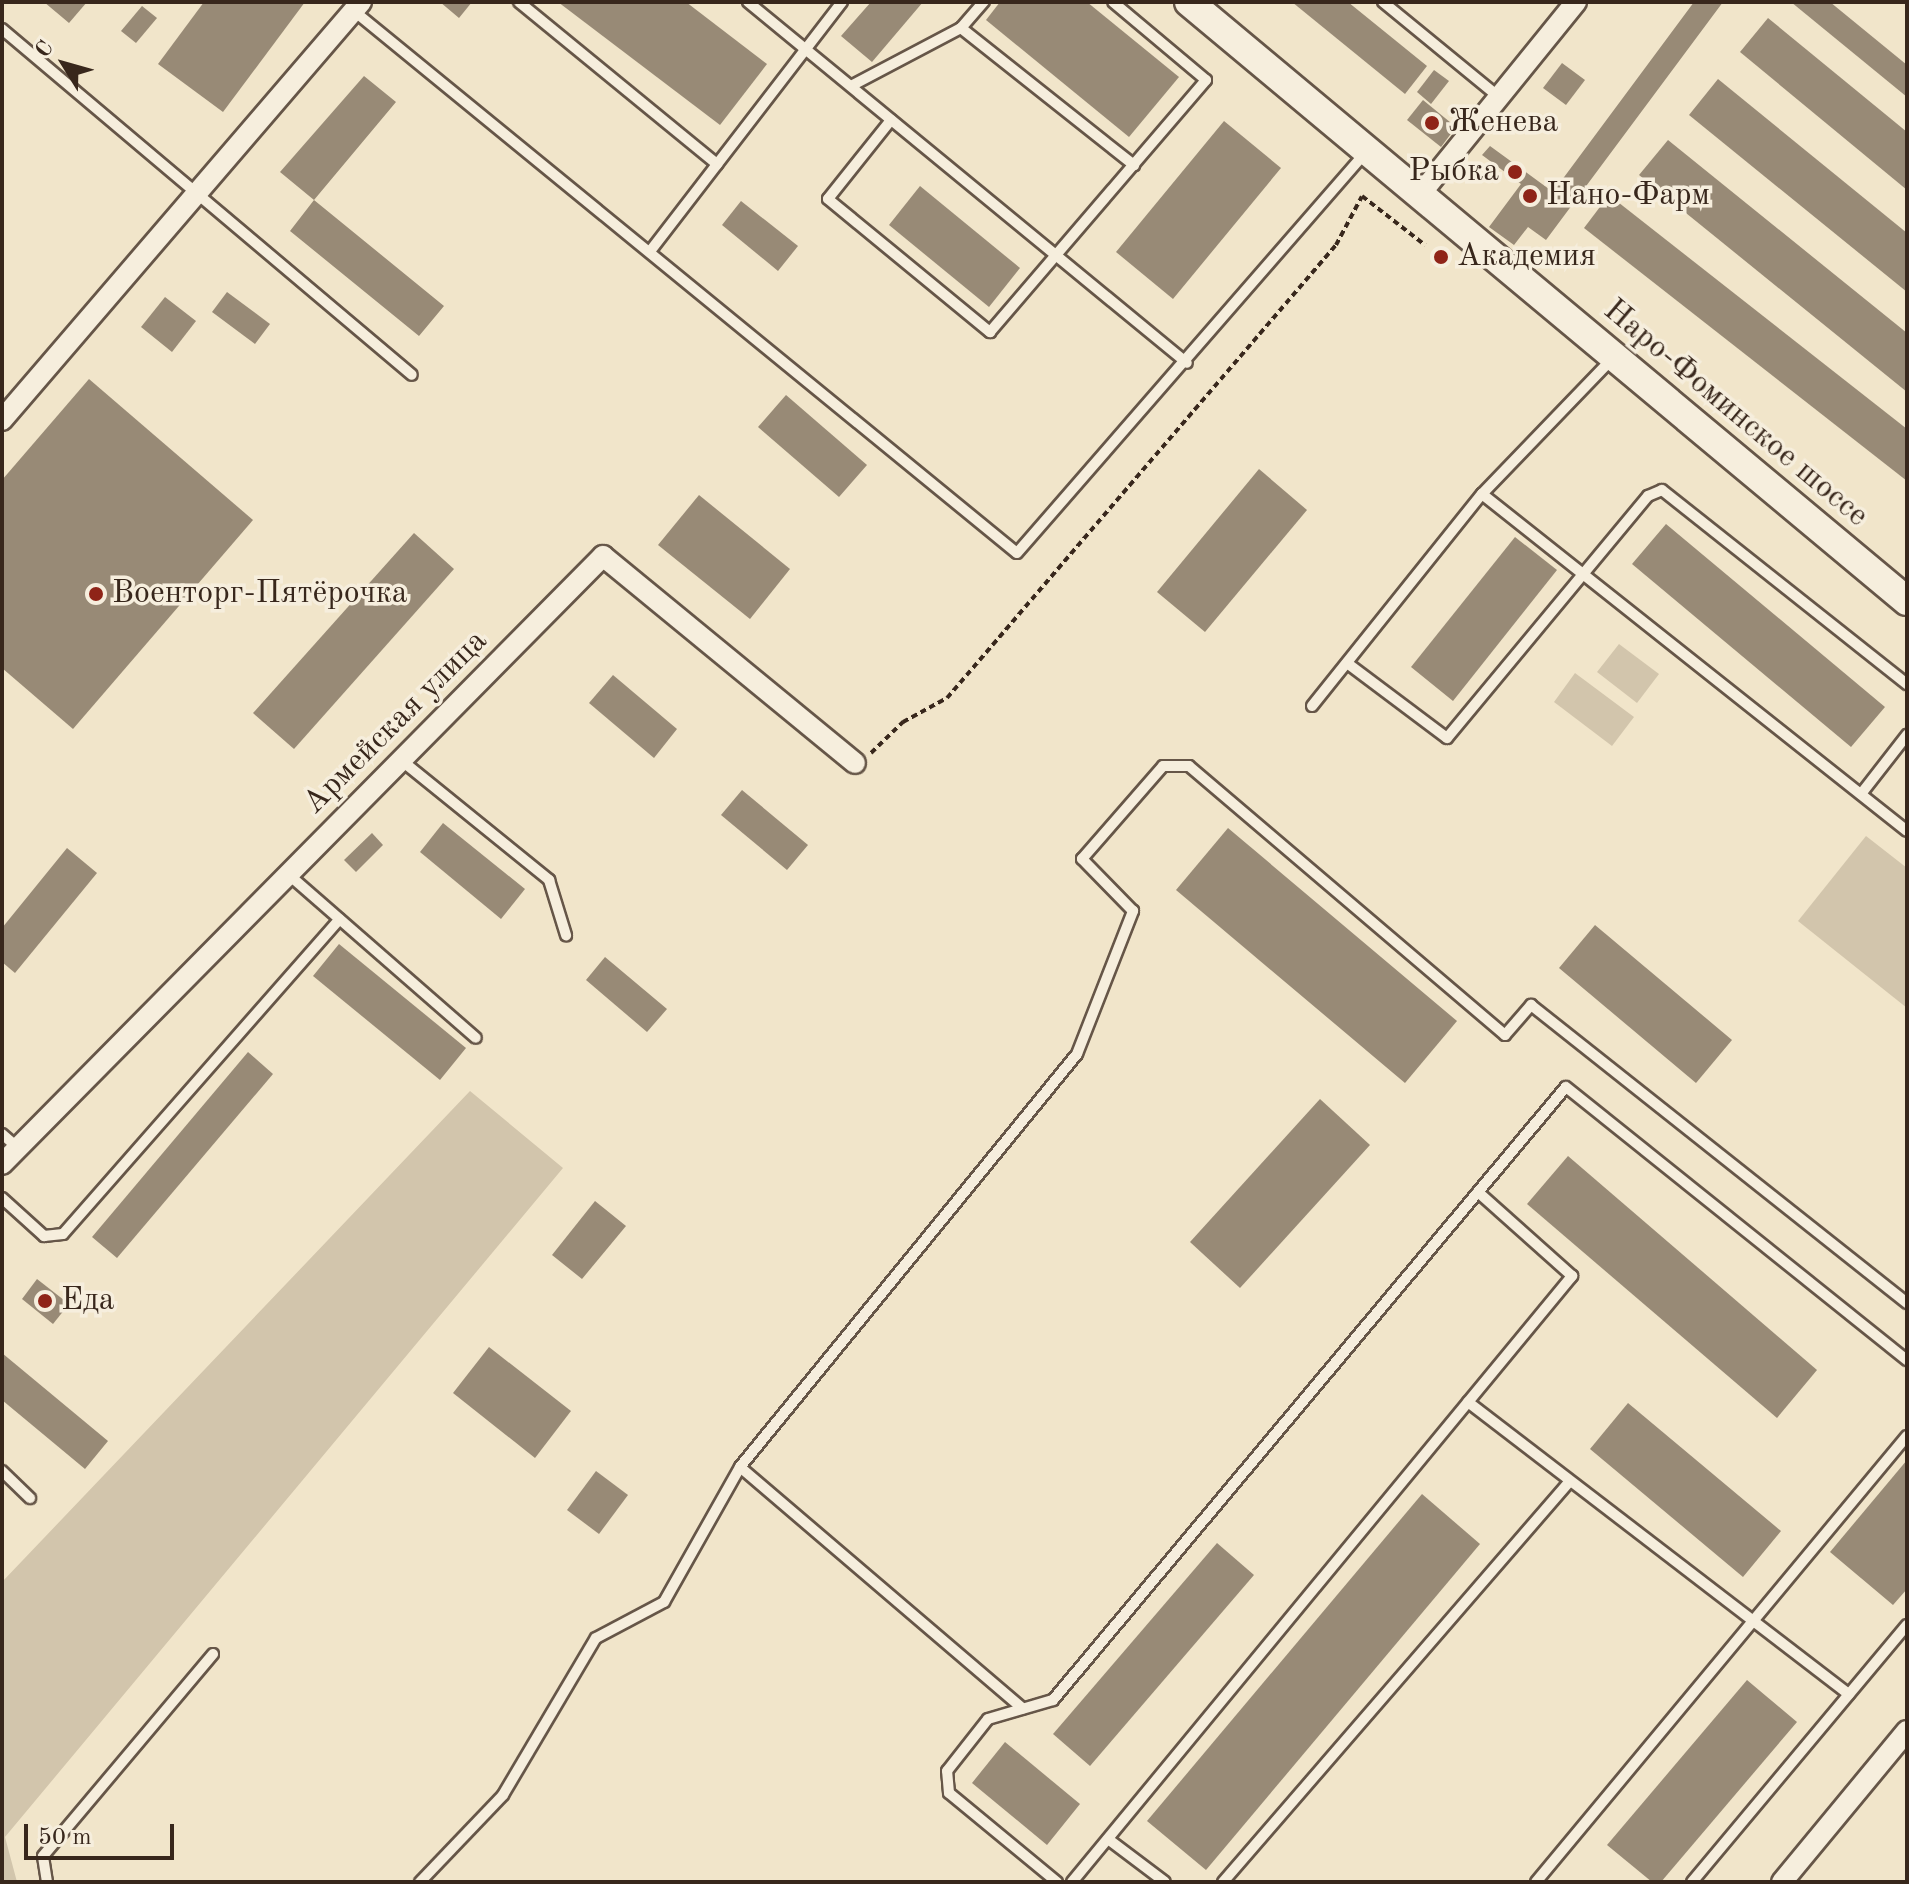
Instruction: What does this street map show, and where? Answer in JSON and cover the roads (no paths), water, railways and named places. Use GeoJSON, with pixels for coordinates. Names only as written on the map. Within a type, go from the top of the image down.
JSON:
{"type":"FeatureCollection","features":[{"type":"Feature","properties":{"kind":"main road","name":"Наро-Фоминское шоссе"},"geometry":{"type":"LineString","coordinates":[[1189,2],[1418,197],[1907,601]]}},
{"type":"Feature","properties":{"kind":"street"},"geometry":{"type":"LineString","coordinates":[[1418,197],[1576,2]]}},
{"type":"Feature","properties":{"kind":"street"},"geometry":{"type":"LineString","coordinates":[[2,420],[358,6]]}},
{"type":"Feature","properties":{"kind":"street","name":"Армейская улица"},"geometry":{"type":"LineString","coordinates":[[2,1164],[10,1141],[288,874],[603,556],[855,763]]}},
{"type":"Feature","properties":{"kind":"street"},"geometry":{"type":"LineString","coordinates":[[1782,1882],[1907,1731]]}},
{"type":"Feature","properties":{"kind":"lane"},"geometry":{"type":"LineString","coordinates":[[519,2],[717,164]]}},
{"type":"Feature","properties":{"kind":"lane"},"geometry":{"type":"LineString","coordinates":[[748,2],[1187,363]]}},
{"type":"Feature","properties":{"kind":"lane"},"geometry":{"type":"LineString","coordinates":[[651,250],[842,2]]}},
{"type":"Feature","properties":{"kind":"lane"},"geometry":{"type":"LineString","coordinates":[[851,86],[961,28],[984,2]]}},
{"type":"Feature","properties":{"kind":"lane"},"geometry":{"type":"LineString","coordinates":[[891,120],[828,199],[990,332],[1206,80],[1113,2]]}},
{"type":"Feature","properties":{"kind":"lane"},"geometry":{"type":"LineString","coordinates":[[1383,2],[1499,97]]}},
{"type":"Feature","properties":{"kind":"lane"},"geometry":{"type":"LineString","coordinates":[[358,6],[1017,553],[1187,363],[1366,152]]}},
{"type":"Feature","properties":{"kind":"lane"},"geometry":{"type":"LineString","coordinates":[[961,28],[1134,165]]}},
{"type":"Feature","properties":{"kind":"lane"},"geometry":{"type":"LineString","coordinates":[[2,29],[197,190],[412,375]]}},
{"type":"Feature","properties":{"kind":"lane"},"geometry":{"type":"LineString","coordinates":[[1312,706],[1482,494],[1613,358]]}},
{"type":"Feature","properties":{"kind":"lane"},"geometry":{"type":"LineString","coordinates":[[1347,663],[1447,738],[1584,575],[1662,490],[1907,684]]}},
{"type":"Feature","properties":{"kind":"lane"},"geometry":{"type":"LineString","coordinates":[[1482,494],[1907,831]]}},
{"type":"Feature","properties":{"kind":"lane"},"geometry":{"type":"LineString","coordinates":[[1861,794],[1907,735]]}},
{"type":"Feature","properties":{"kind":"lane"},"geometry":{"type":"LineString","coordinates":[[401,760],[549,880],[566,935]]}},
{"type":"Feature","properties":{"kind":"lane"},"geometry":{"type":"LineString","coordinates":[[420,1882],[503,1795],[596,1638],[664,1602],[740,1467],[1077,1054],[1133,911],[1082,859],[1163,766],[1189,766],[1505,1035],[1531,1005],[1907,1303]]}},
{"type":"Feature","properties":{"kind":"lane"},"geometry":{"type":"LineString","coordinates":[[288,874],[476,1038]]}},
{"type":"Feature","properties":{"kind":"lane"},"geometry":{"type":"LineString","coordinates":[[2,1198],[44,1236],[63,1234],[340,919]]}},
{"type":"Feature","properties":{"kind":"lane"},"geometry":{"type":"LineString","coordinates":[[1057,1882],[949,1793],[947,1771],[988,1719],[1053,1700],[1566,1087],[1907,1360]]}},
{"type":"Feature","properties":{"kind":"lane"},"geometry":{"type":"LineString","coordinates":[[1072,1882],[1572,1276],[1478,1192]]}},
{"type":"Feature","properties":{"kind":"lane"},"geometry":{"type":"LineString","coordinates":[[1468,1402],[1849,1694]]}},
{"type":"Feature","properties":{"kind":"lane"},"geometry":{"type":"LineString","coordinates":[[1536,1882],[1907,1436]]}},
{"type":"Feature","properties":{"kind":"lane"},"geometry":{"type":"LineString","coordinates":[[740,1467],[1023,1709]]}},
{"type":"Feature","properties":{"kind":"lane"},"geometry":{"type":"LineString","coordinates":[[2,1471],[30,1498]]}},
{"type":"Feature","properties":{"kind":"lane"},"geometry":{"type":"LineString","coordinates":[[1223,1882],[1570,1481]]}},
{"type":"Feature","properties":{"kind":"lane"},"geometry":{"type":"LineString","coordinates":[[1692,1882],[1907,1625]]}},
{"type":"Feature","properties":{"kind":"lane"},"geometry":{"type":"LineString","coordinates":[[47,1882],[43,1856],[213,1654]]}},
{"type":"Feature","properties":{"kind":"lane"},"geometry":{"type":"LineString","coordinates":[[1108,1839],[1165,1882]]}},
{"type":"Feature","properties":{"kind":"place","name":"Женева"},"geometry":{"type":"Point","coordinates":[1432,123]}},
{"type":"Feature","properties":{"kind":"place","name":"Рыбка"},"geometry":{"type":"Point","coordinates":[1515,172]}},
{"type":"Feature","properties":{"kind":"place","name":"Нано-Фарм"},"geometry":{"type":"Point","coordinates":[1530,196]}},
{"type":"Feature","properties":{"kind":"place","name":"Академия"},"geometry":{"type":"Point","coordinates":[1441,257]}},
{"type":"Feature","properties":{"kind":"place","name":"Военторг-Пятёрочка"},"geometry":{"type":"Point","coordinates":[96,594]}},
{"type":"Feature","properties":{"kind":"place","name":"Еда"},"geometry":{"type":"Point","coordinates":[45,1301]}}]}
